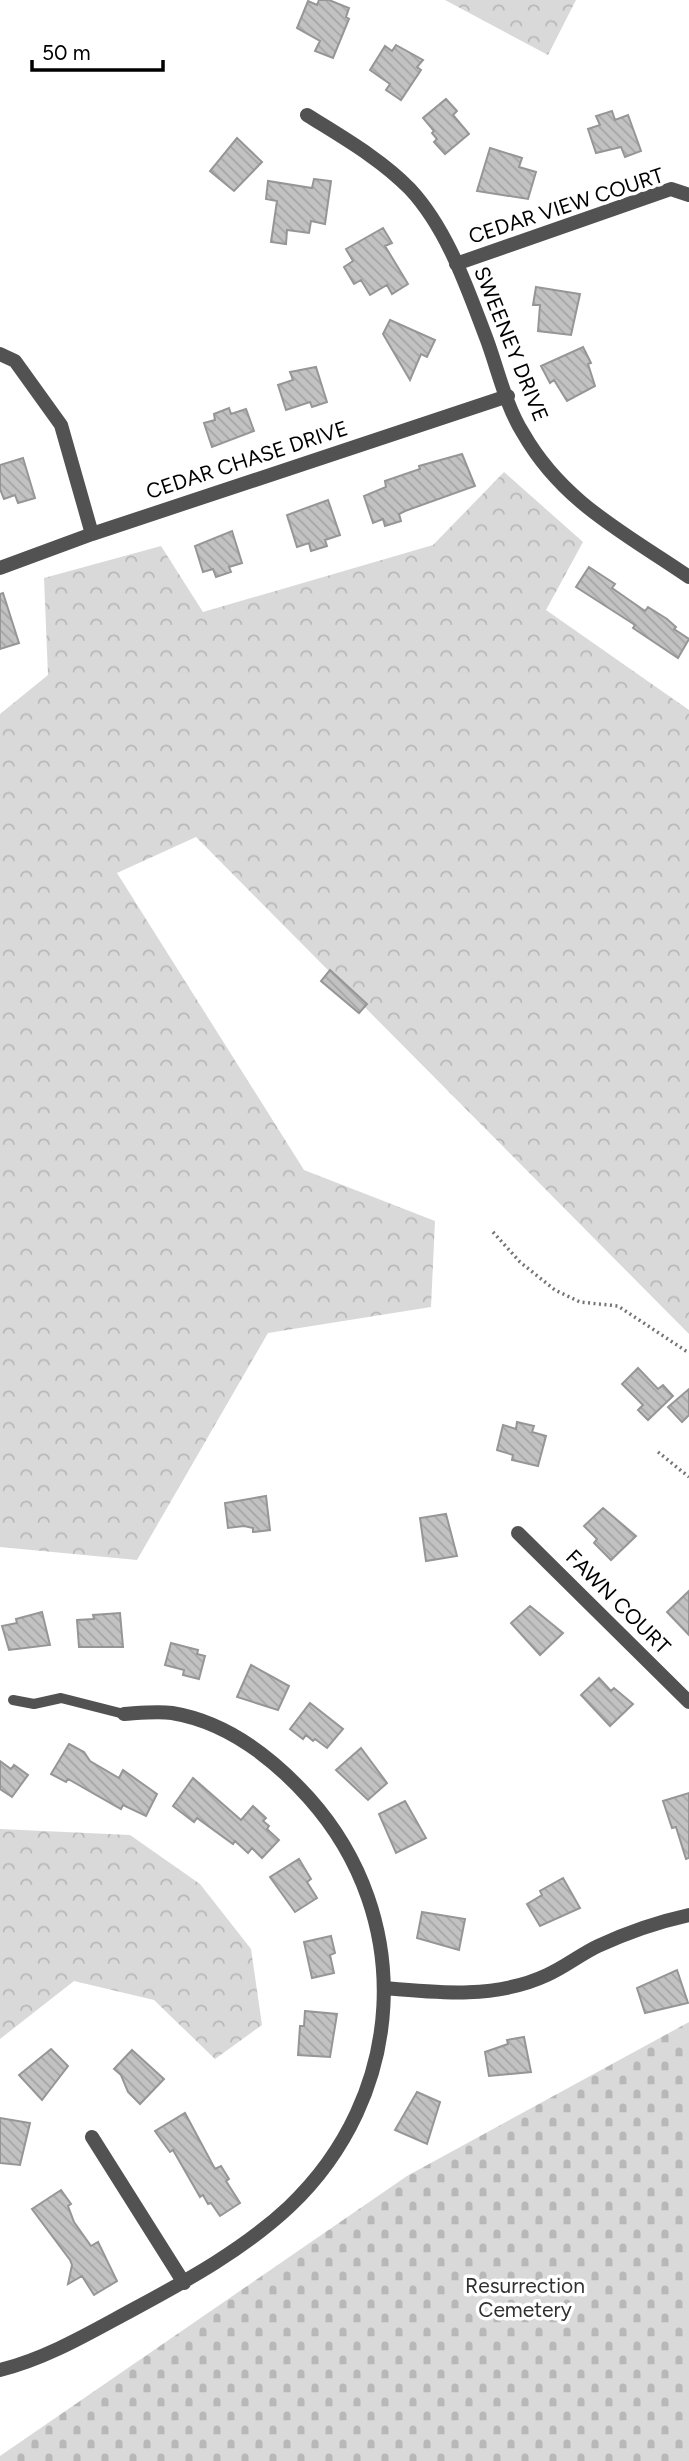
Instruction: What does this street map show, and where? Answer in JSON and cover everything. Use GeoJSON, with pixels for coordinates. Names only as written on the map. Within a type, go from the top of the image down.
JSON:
{"type":"FeatureCollection","features":[{"type":"Feature","properties":{"kind":"street","name":"SWEENEY DRIVE"},"geometry":{"type":"LineString","coordinates":[[307,115],[364,152],[410,189],[438,227],[456,264],[522,432],[558,482],[593,514],[689,577]]}},
{"type":"Feature","properties":{"kind":"street","name":"CEDAR VIEW COURT"},"geometry":{"type":"LineString","coordinates":[[456,264],[671,189],[689,195]]}},
{"type":"Feature","properties":{"kind":"street"},"geometry":{"type":"LineString","coordinates":[[0,354],[15,361],[61,425],[92,534]]}},
{"type":"Feature","properties":{"kind":"street","name":"CEDAR CHASE DRIVE"},"geometry":{"type":"LineString","coordinates":[[0,568],[92,534],[508,396]]}},
{"type":"Feature","properties":{"kind":"street","name":"FAWN COURT"},"geometry":{"type":"LineString","coordinates":[[518,1533],[689,1702]]}},
{"type":"Feature","properties":{"kind":"street"},"geometry":{"type":"LineString","coordinates":[[0,2371],[93,2333],[184,2283],[289,2207],[332,2158],[371,2081],[380,2043],[384,1988],[381,1935],[366,1889],[346,1847],[298,1786],[240,1738],[204,1720],[170,1713],[124,1714]]}},
{"type":"Feature","properties":{"kind":"street"},"geometry":{"type":"LineString","coordinates":[[384,1988],[452,1994],[485,1992],[545,1976],[597,1946],[652,1923],[689,1915]]}},
{"type":"Feature","properties":{"kind":"street"},"geometry":{"type":"LineString","coordinates":[[92,2137],[184,2283]]}},
{"type":"Feature","properties":{"kind":"lane"},"geometry":{"type":"LineString","coordinates":[[13,1700],[34,1704],[61,1698],[124,1714]]}},
{"type":"Feature","properties":{"kind":"path"},"geometry":{"type":"LineString","coordinates":[[493,1232],[520,1262],[555,1290],[580,1302],[618,1306],[689,1353]]}},
{"type":"Feature","properties":{"kind":"path"},"geometry":{"type":"LineString","coordinates":[[657,1452],[689,1477]]}},
{"type":"Feature","properties":{"kind":"green space"},"geometry":{"type":"Polygon","coordinates":[[[445,0],[576,0],[548,55],[445,0]]]}},
{"type":"Feature","properties":{"kind":"green space"},"geometry":{"type":"Polygon","coordinates":[[[504,472],[583,542],[546,610],[689,710],[689,1334],[196,837],[117,873],[304,1170],[435,1221],[431,1307],[268,1333],[137,1560],[0,1547],[0,714],[48,675],[44,578],[161,546],[203,612],[433,545],[504,472]]]}},
{"type":"Feature","properties":{"kind":"green space"},"geometry":{"type":"Polygon","coordinates":[[[0,1829],[130,1835],[200,1884],[251,1949],[262,2025],[215,2059],[154,2000],[74,1981],[0,2039],[0,1829]]]}},
{"type":"Feature","properties":{"kind":"green space","name":"Resurrection Cemetery"},"geometry":{"type":"Polygon","coordinates":[[[689,2022],[689,2461],[0,2461],[0,2456],[407,2176],[689,2022]]]}},
{"type":"Feature","properties":{"kind":"building"},"geometry":{"type":"Polygon","coordinates":[[[319,0],[329,0],[349,8],[346,17],[349,19],[333,58],[315,51],[320,41],[297,28],[308,1],[317,5],[319,0]]]}},
{"type":"Feature","properties":{"kind":"building"},"geometry":{"type":"Polygon","coordinates":[[[396,45],[423,60],[417,67],[421,70],[401,100],[386,90],[390,84],[370,70],[385,46],[392,51],[396,45]]]}},
{"type":"Feature","properties":{"kind":"building"},"geometry":{"type":"Polygon","coordinates":[[[446,99],[457,111],[453,115],[469,134],[445,154],[434,142],[437,139],[432,133],[434,131],[423,118],[446,99]]]}},
{"type":"Feature","properties":{"kind":"building"},"geometry":{"type":"Polygon","coordinates":[[[612,111],[615,120],[628,115],[641,151],[625,157],[621,147],[596,153],[588,129],[600,125],[596,116],[612,111]]]}},
{"type":"Feature","properties":{"kind":"building"},"geometry":{"type":"Polygon","coordinates":[[[237,138],[262,162],[234,191],[210,171],[237,138]]]}},
{"type":"Feature","properties":{"kind":"building"},"geometry":{"type":"Polygon","coordinates":[[[490,148],[522,158],[519,167],[536,172],[528,199],[477,191],[490,148]]]}},
{"type":"Feature","properties":{"kind":"building"},"geometry":{"type":"Polygon","coordinates":[[[314,179],[331,181],[325,224],[311,221],[309,233],[287,230],[286,244],[271,242],[277,201],[266,199],[268,181],[312,188],[314,179]]]}},
{"type":"Feature","properties":{"kind":"building"},"geometry":{"type":"Polygon","coordinates":[[[383,228],[392,243],[385,246],[408,284],[392,294],[387,285],[370,295],[361,280],[354,284],[344,267],[353,261],[346,249],[383,228]]]}},
{"type":"Feature","properties":{"kind":"building"},"geometry":{"type":"Polygon","coordinates":[[[536,287],[580,294],[571,335],[538,331],[540,305],[533,305],[536,287]]]}},
{"type":"Feature","properties":{"kind":"building"},"geometry":{"type":"Polygon","coordinates":[[[390,320],[435,340],[427,357],[421,354],[410,380],[383,334],[390,320]]]}},
{"type":"Feature","properties":{"kind":"building"},"geometry":{"type":"Polygon","coordinates":[[[583,347],[591,363],[588,364],[595,386],[567,401],[554,380],[550,383],[541,366],[583,347]]]}},
{"type":"Feature","properties":{"kind":"building"},"geometry":{"type":"Polygon","coordinates":[[[316,367],[327,402],[312,407],[310,402],[286,410],[278,385],[293,380],[290,372],[316,367]]]}},
{"type":"Feature","properties":{"kind":"building"},"geometry":{"type":"Polygon","coordinates":[[[229,408],[231,414],[246,409],[254,431],[212,447],[204,423],[215,420],[214,414],[229,408]]]}},
{"type":"Feature","properties":{"kind":"building"},"geometry":{"type":"Polygon","coordinates":[[[462,454],[475,486],[405,511],[399,514],[401,521],[385,526],[383,519],[373,523],[364,496],[386,487],[385,481],[420,469],[419,466],[462,454]]]}},
{"type":"Feature","properties":{"kind":"building"},"geometry":{"type":"Polygon","coordinates":[[[23,458],[35,498],[18,503],[15,495],[4,499],[0,489],[0,465],[23,458]]]}},
{"type":"Feature","properties":{"kind":"building"},"geometry":{"type":"Polygon","coordinates":[[[328,500],[340,535],[325,540],[327,546],[311,551],[309,543],[297,547],[287,515],[328,500]]]}},
{"type":"Feature","properties":{"kind":"building"},"geometry":{"type":"Polygon","coordinates":[[[232,531],[242,563],[229,567],[231,572],[216,577],[213,569],[203,572],[195,546],[232,531]]]}},
{"type":"Feature","properties":{"kind":"building"},"geometry":{"type":"Polygon","coordinates":[[[589,567],[615,584],[612,588],[645,611],[648,607],[667,619],[676,627],[674,629],[689,639],[678,658],[633,628],[635,625],[576,587],[589,567]]]}},
{"type":"Feature","properties":{"kind":"building"},"geometry":{"type":"Polygon","coordinates":[[[3,593],[19,643],[0,649],[0,594],[3,593]]]}},
{"type":"Feature","properties":{"kind":"building"},"geometry":{"type":"Polygon","coordinates":[[[330,970],[367,1004],[359,1013],[321,981],[330,970]]]}},
{"type":"Feature","properties":{"kind":"building"},"geometry":{"type":"Polygon","coordinates":[[[638,1368],[658,1389],[663,1385],[673,1396],[648,1420],[638,1410],[643,1405],[622,1384],[638,1368]]]}},
{"type":"Feature","properties":{"kind":"building"},"geometry":{"type":"Polygon","coordinates":[[[689,1389],[689,1415],[682,1422],[668,1407],[689,1389]]]}},
{"type":"Feature","properties":{"kind":"building"},"geometry":{"type":"Polygon","coordinates":[[[517,1422],[534,1426],[532,1432],[546,1436],[538,1466],[512,1460],[513,1455],[497,1450],[503,1425],[516,1429],[517,1422]]]}},
{"type":"Feature","properties":{"kind":"building"},"geometry":{"type":"Polygon","coordinates":[[[266,1496],[270,1530],[253,1532],[253,1528],[244,1526],[228,1528],[225,1503],[266,1496]]]}},
{"type":"Feature","properties":{"kind":"building"},"geometry":{"type":"Polygon","coordinates":[[[603,1508],[636,1536],[611,1560],[594,1543],[597,1539],[584,1526],[603,1508]]]}},
{"type":"Feature","properties":{"kind":"building"},"geometry":{"type":"Polygon","coordinates":[[[446,1514],[457,1556],[426,1561],[420,1518],[446,1514]]]}},
{"type":"Feature","properties":{"kind":"building"},"geometry":{"type":"Polygon","coordinates":[[[689,1591],[689,1635],[667,1612],[689,1591]]]}},
{"type":"Feature","properties":{"kind":"building"},"geometry":{"type":"Polygon","coordinates":[[[530,1606],[563,1633],[540,1655],[511,1623],[530,1606]]]}},
{"type":"Feature","properties":{"kind":"building"},"geometry":{"type":"Polygon","coordinates":[[[42,1612],[50,1645],[9,1650],[2,1626],[17,1623],[16,1619],[42,1612]]]}},
{"type":"Feature","properties":{"kind":"building"},"geometry":{"type":"Polygon","coordinates":[[[120,1613],[123,1647],[79,1647],[77,1620],[94,1619],[93,1615],[120,1613]]]}},
{"type":"Feature","properties":{"kind":"building"},"geometry":{"type":"Polygon","coordinates":[[[171,1643],[198,1650],[197,1654],[205,1656],[199,1679],[183,1675],[184,1670],[165,1665],[171,1643]]]}},
{"type":"Feature","properties":{"kind":"building"},"geometry":{"type":"Polygon","coordinates":[[[251,1665],[289,1686],[278,1710],[237,1697],[251,1665]]]}},
{"type":"Feature","properties":{"kind":"building"},"geometry":{"type":"Polygon","coordinates":[[[599,1678],[611,1691],[614,1688],[633,1704],[610,1726],[581,1695],[599,1678]]]}},
{"type":"Feature","properties":{"kind":"building"},"geometry":{"type":"Polygon","coordinates":[[[310,1703],[343,1729],[327,1748],[306,1735],[303,1739],[290,1729],[310,1703]]]}},
{"type":"Feature","properties":{"kind":"building"},"geometry":{"type":"Polygon","coordinates":[[[69,1744],[84,1752],[90,1761],[119,1778],[123,1770],[157,1794],[146,1816],[123,1805],[121,1809],[68,1779],[66,1782],[51,1774],[69,1744]]]}},
{"type":"Feature","properties":{"kind":"building"},"geometry":{"type":"Polygon","coordinates":[[[361,1748],[387,1783],[368,1800],[336,1770],[361,1748]]]}},
{"type":"Feature","properties":{"kind":"building"},"geometry":{"type":"Polygon","coordinates":[[[0,1761],[11,1769],[14,1765],[28,1775],[12,1797],[0,1789],[0,1761]]]}},
{"type":"Feature","properties":{"kind":"building"},"geometry":{"type":"Polygon","coordinates":[[[193,1778],[241,1820],[253,1806],[266,1818],[263,1821],[269,1826],[267,1829],[279,1840],[262,1858],[252,1848],[248,1853],[235,1841],[233,1844],[197,1818],[194,1822],[173,1806],[193,1778]]]}},
{"type":"Feature","properties":{"kind":"building"},"geometry":{"type":"Polygon","coordinates":[[[689,1793],[689,1858],[686,1859],[676,1827],[672,1828],[663,1801],[689,1793]]]}},
{"type":"Feature","properties":{"kind":"building"},"geometry":{"type":"Polygon","coordinates":[[[405,1801],[426,1838],[396,1853],[379,1814],[405,1801]]]}},
{"type":"Feature","properties":{"kind":"building"},"geometry":{"type":"Polygon","coordinates":[[[299,1859],[311,1879],[307,1882],[317,1898],[295,1912],[270,1877],[299,1859]]]}},
{"type":"Feature","properties":{"kind":"building"},"geometry":{"type":"Polygon","coordinates":[[[563,1878],[580,1908],[540,1926],[527,1904],[542,1895],[540,1891],[563,1878]]]}},
{"type":"Feature","properties":{"kind":"building"},"geometry":{"type":"Polygon","coordinates":[[[422,1912],[465,1919],[459,1950],[417,1938],[422,1912]]]}},
{"type":"Feature","properties":{"kind":"building"},"geometry":{"type":"Polygon","coordinates":[[[331,1936],[335,1953],[330,1955],[334,1973],[312,1978],[304,1942],[331,1936]]]}},
{"type":"Feature","properties":{"kind":"building"},"geometry":{"type":"Polygon","coordinates":[[[677,1970],[688,2003],[645,2013],[637,1988],[677,1970]]]}},
{"type":"Feature","properties":{"kind":"building"},"geometry":{"type":"Polygon","coordinates":[[[305,2011],[337,2014],[330,2057],[298,2055],[300,2026],[304,2026],[305,2011]]]}},
{"type":"Feature","properties":{"kind":"building"},"geometry":{"type":"Polygon","coordinates":[[[524,2037],[531,2072],[489,2076],[485,2052],[508,2044],[507,2040],[524,2037]]]}},
{"type":"Feature","properties":{"kind":"building"},"geometry":{"type":"Polygon","coordinates":[[[51,2049],[68,2066],[42,2100],[19,2075],[51,2049]]]}},
{"type":"Feature","properties":{"kind":"building"},"geometry":{"type":"Polygon","coordinates":[[[132,2050],[164,2079],[140,2104],[128,2092],[121,2075],[114,2069],[132,2050]]]}},
{"type":"Feature","properties":{"kind":"building"},"geometry":{"type":"Polygon","coordinates":[[[417,2092],[440,2102],[427,2144],[395,2130],[417,2092]]]}},
{"type":"Feature","properties":{"kind":"building"},"geometry":{"type":"Polygon","coordinates":[[[185,2113],[215,2169],[221,2166],[229,2179],[226,2181],[240,2203],[220,2216],[203,2195],[200,2197],[173,2150],[170,2152],[155,2131],[185,2113]]]}},
{"type":"Feature","properties":{"kind":"building"},"geometry":{"type":"Polygon","coordinates":[[[0,2118],[30,2123],[20,2165],[0,2163],[0,2118]]]}},
{"type":"Feature","properties":{"kind":"building"},"geometry":{"type":"Polygon","coordinates":[[[61,2190],[71,2204],[68,2206],[74,2222],[91,2246],[98,2242],[117,2281],[94,2295],[82,2276],[68,2284],[72,2265],[70,2260],[32,2209],[61,2190]]]}}]}
